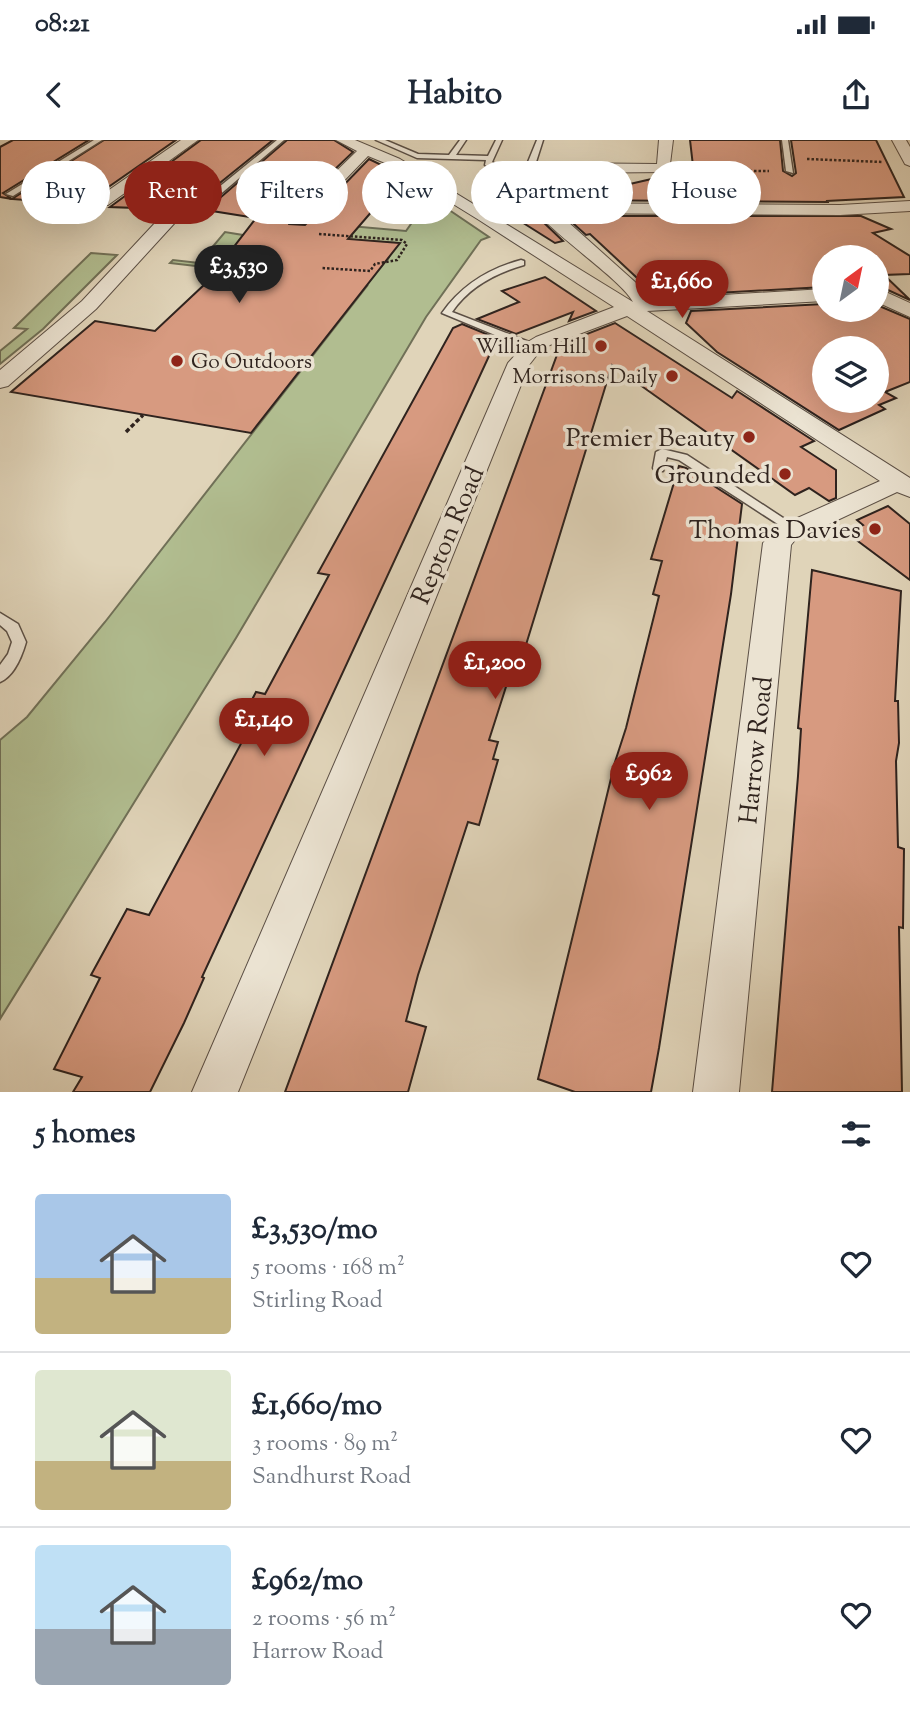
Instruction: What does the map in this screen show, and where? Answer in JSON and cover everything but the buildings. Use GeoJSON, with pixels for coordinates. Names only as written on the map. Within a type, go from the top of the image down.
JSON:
{"type":"FeatureCollection","features":[{"type":"Feature","properties":{"kind":"street"},"geometry":{"type":"LineString","coordinates":[[110,196],[191,140]]}},
{"type":"Feature","properties":{"kind":"street"},"geometry":{"type":"LineString","coordinates":[[343,140],[373,145],[505,229],[638,307],[904,486]]}},
{"type":"Feature","properties":{"kind":"street"},"geometry":{"type":"LineString","coordinates":[[633,170],[664,169],[666,140]]}},
{"type":"Feature","properties":{"kind":"street"},"geometry":{"type":"LineString","coordinates":[[899,140],[910,161]]}},
{"type":"Feature","properties":{"kind":"street"},"geometry":{"type":"LineString","coordinates":[[348,169],[373,145]]}},
{"type":"Feature","properties":{"kind":"street"},"geometry":{"type":"LineString","coordinates":[[633,209],[840,210],[910,206]]}},
{"type":"Feature","properties":{"kind":"street"},"geometry":{"type":"LineString","coordinates":[[0,381],[89,304],[164,224]]}},
{"type":"Feature","properties":{"kind":"street"},"geometry":{"type":"LineString","coordinates":[[558,224],[638,307]]}},
{"type":"Feature","properties":{"kind":"street"},"geometry":{"type":"LineString","coordinates":[[889,291],[910,288]]}},
{"type":"Feature","properties":{"kind":"street","name":"Repton Road"},"geometry":{"type":"LineString","coordinates":[[215,1092],[519,363],[533,347],[561,332],[638,307],[812,296]]}},
{"type":"Feature","properties":{"kind":"street"},"geometry":{"type":"LineString","coordinates":[[889,300],[910,311]]}},
{"type":"Feature","properties":{"kind":"street"},"geometry":{"type":"LineString","coordinates":[[794,529],[904,486]]}},
{"type":"Feature","properties":{"kind":"street","name":"Harrow Road"},"geometry":{"type":"LineString","coordinates":[[716,1092],[778,543],[785,534],[794,529]]}},
{"type":"Feature","properties":{"kind":"lane"},"geometry":{"type":"LineString","coordinates":[[10,194],[99,140]]}},
{"type":"Feature","properties":{"kind":"lane"},"geometry":{"type":"LineString","coordinates":[[222,189],[281,140]]}},
{"type":"Feature","properties":{"kind":"lane"},"geometry":{"type":"LineString","coordinates":[[451,157],[463,140]]}},
{"type":"Feature","properties":{"kind":"lane"},"geometry":{"type":"LineString","coordinates":[[373,145],[417,156],[488,158],[499,140]]}},
{"type":"Feature","properties":{"kind":"lane"},"geometry":{"type":"LineString","coordinates":[[532,161],[540,140]]}},
{"type":"Feature","properties":{"kind":"lane"},"geometry":{"type":"LineString","coordinates":[[785,140],[790,171]]}},
{"type":"Feature","properties":{"kind":"lane"},"geometry":{"type":"LineString","coordinates":[[521,263],[497,269],[452,304],[447,313],[533,347]]}},
{"type":"Feature","properties":{"kind":"lane"},"geometry":{"type":"LineString","coordinates":[[659,468],[662,452],[683,457],[794,529]]}},
{"type":"Feature","properties":{"kind":"lane"},"geometry":{"type":"LineString","coordinates":[[0,618],[13,628],[19,642],[15,656],[0,676]]}},
{"type":"Feature","properties":{"kind":"path"},"geometry":{"type":"LineString","coordinates":[[789,158],[883,162]]}},
{"type":"Feature","properties":{"kind":"path"},"geometry":{"type":"LineString","coordinates":[[761,171],[790,171]]}},
{"type":"Feature","properties":{"kind":"path"},"geometry":{"type":"LineString","coordinates":[[310,234],[402,240],[407,244],[397,260],[375,264],[370,271],[321,268]]}},
{"type":"Feature","properties":{"kind":"path"},"geometry":{"type":"LineString","coordinates":[[126,432],[143,415]]}},
{"type":"Feature","properties":{"kind":"green space"},"geometry":{"type":"Polygon","coordinates":[[[457,215],[489,237],[481,240],[426,317],[236,638],[0,1019],[0,740],[27,717],[105,622],[367,286],[170,263],[173,260],[199,263],[225,232],[388,259],[396,243],[331,238],[317,224],[406,231],[411,224],[457,224],[457,215]]]}},
{"type":"Feature","properties":{"kind":"green space"},"geometry":{"type":"Polygon","coordinates":[[[91,253],[117,255],[43,329],[0,364],[0,351],[27,329],[14,328],[91,253]]]}},
{"type":"Feature","properties":{"kind":"place","name":"William Hill"},"geometry":{"type":"Point","coordinates":[601,346]}},
{"type":"Feature","properties":{"kind":"place","name":"Go Outdoors"},"geometry":{"type":"Point","coordinates":[177,361]}},
{"type":"Feature","properties":{"kind":"place","name":"Morrisons Daily"},"geometry":{"type":"Point","coordinates":[672,376]}},
{"type":"Feature","properties":{"kind":"place","name":"Premier Beauty"},"geometry":{"type":"Point","coordinates":[749,437]}},
{"type":"Feature","properties":{"kind":"place","name":"Grounded"},"geometry":{"type":"Point","coordinates":[785,474]}},
{"type":"Feature","properties":{"kind":"place","name":"Thomas Davies"},"geometry":{"type":"Point","coordinates":[875,529]}}]}
